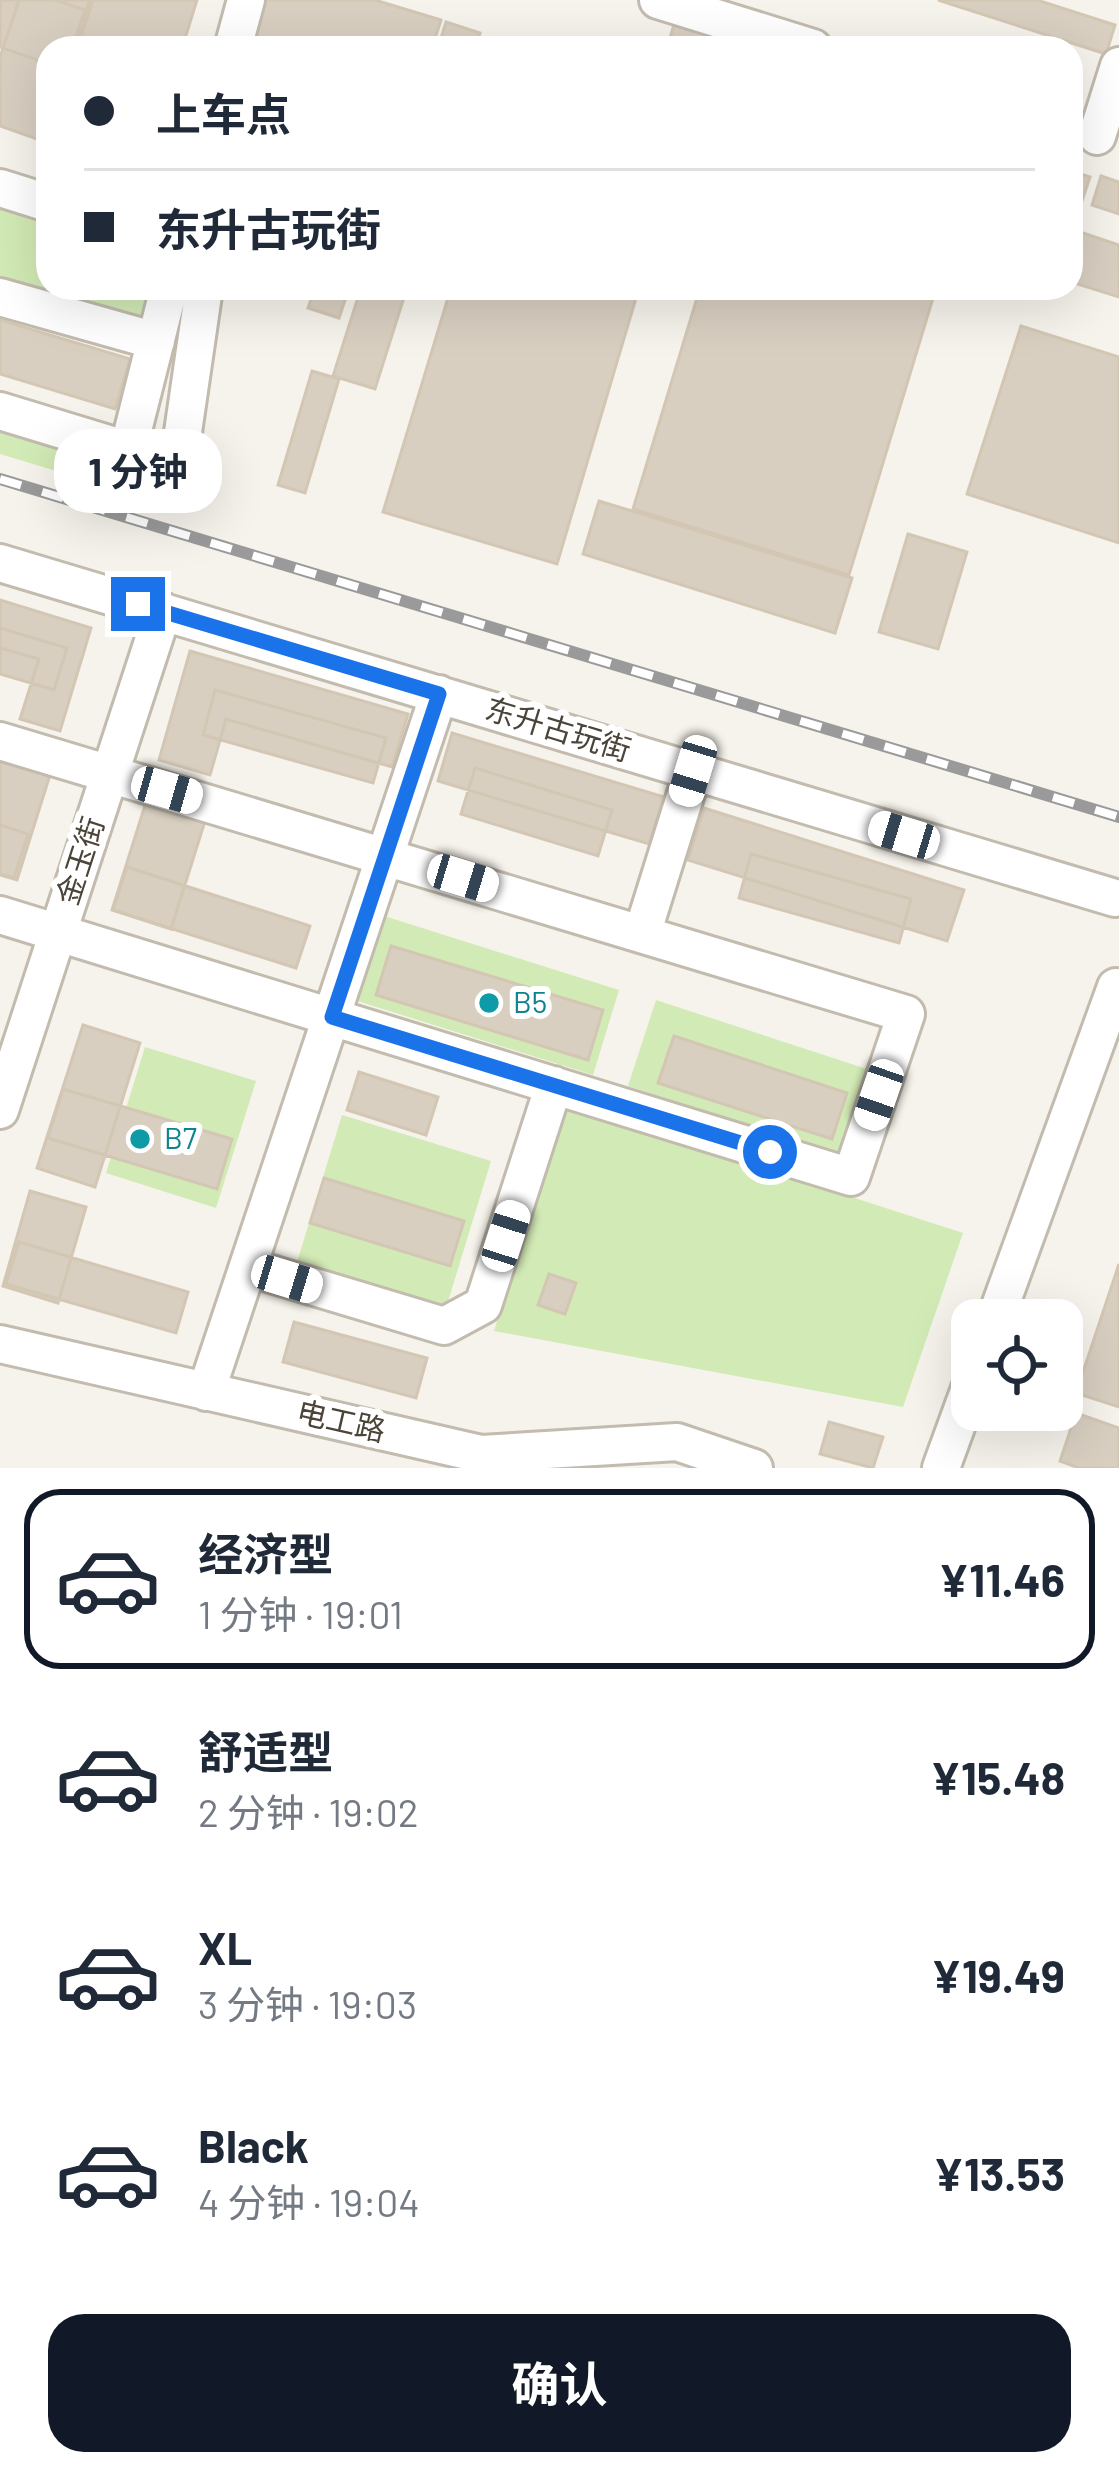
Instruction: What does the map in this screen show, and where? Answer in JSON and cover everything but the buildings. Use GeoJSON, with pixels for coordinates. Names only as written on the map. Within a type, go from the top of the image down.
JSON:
{"type":"FeatureCollection","features":[{"type":"Feature","properties":{"kind":"street"},"geometry":{"type":"LineString","coordinates":[[236,36],[246,0]]}},
{"type":"Feature","properties":{"kind":"street"},"geometry":{"type":"LineString","coordinates":[[658,0],[774,36]]}},
{"type":"Feature","properties":{"kind":"street"},"geometry":{"type":"LineString","coordinates":[[1096,135],[1119,66]]}},
{"type":"Feature","properties":{"kind":"street"},"geometry":{"type":"LineString","coordinates":[[0,188],[36,199]]}},
{"type":"Feature","properties":{"kind":"street"},"geometry":{"type":"LineString","coordinates":[[0,297],[156,341]]}},
{"type":"Feature","properties":{"kind":"street"},"geometry":{"type":"LineString","coordinates":[[0,411],[128,450],[166,300]]}},
{"type":"Feature","properties":{"kind":"street"},"geometry":{"type":"LineString","coordinates":[[182,439],[202,300]]}},
{"type":"Feature","properties":{"kind":"street","name":"东升古玩街"},"geometry":{"type":"LineString","coordinates":[[0,563],[1115,898]]}},
{"type":"Feature","properties":{"kind":"street","name":"金玉街"},"geometry":{"type":"LineString","coordinates":[[0,1110],[163,611]]}},
{"type":"Feature","properties":{"kind":"street"},"geometry":{"type":"LineString","coordinates":[[206,1392],[439,694]]}},
{"type":"Feature","properties":{"kind":"street"},"geometry":{"type":"LineString","coordinates":[[0,741],[906,1014],[851,1177],[0,915]]}},
{"type":"Feature","properties":{"kind":"street"},"geometry":{"type":"LineString","coordinates":[[643,932],[693,771]]}},
{"type":"Feature","properties":{"kind":"street"},"geometry":{"type":"LineString","coordinates":[[1003,1299],[1116,987]]}},
{"type":"Feature","properties":{"kind":"street"},"geometry":{"type":"LineString","coordinates":[[248,1267],[444,1326],[460,1320],[483,1305],[554,1085]]}},
{"type":"Feature","properties":{"kind":"street","name":"电工路"},"geometry":{"type":"LineString","coordinates":[[0,1344],[462,1459],[677,1442],[754,1468]]}},
{"type":"Feature","properties":{"kind":"street"},"geometry":{"type":"LineString","coordinates":[[941,1468],[955,1431]]}},
{"type":"Feature","properties":{"kind":"green space"},"geometry":{"type":"Polygon","coordinates":[[[0,203],[36,214],[36,286],[0,276],[0,203]]]}},
{"type":"Feature","properties":{"kind":"green space"},"geometry":{"type":"Polygon","coordinates":[[[86,300],[149,300],[144,316],[86,300]]]}},
{"type":"Feature","properties":{"kind":"green space"},"geometry":{"type":"Polygon","coordinates":[[[0,425],[116,461],[109,487],[0,454],[0,425]]]}},
{"type":"Feature","properties":{"kind":"green space"},"geometry":{"type":"Polygon","coordinates":[[[378,914],[619,990],[593,1075],[351,999],[378,914]]]}},
{"type":"Feature","properties":{"kind":"green space"},"geometry":{"type":"Polygon","coordinates":[[[656,1000],[876,1072],[848,1158],[628,1086],[656,1000]]]}},
{"type":"Feature","properties":{"kind":"green space"},"geometry":{"type":"Polygon","coordinates":[[[145,1047],[256,1081],[216,1208],[106,1173],[145,1047]]]}},
{"type":"Feature","properties":{"kind":"green space"},"geometry":{"type":"Polygon","coordinates":[[[564,1104],[963,1233],[903,1407],[494,1331],[564,1104]]]}},
{"type":"Feature","properties":{"kind":"green space"},"geometry":{"type":"Polygon","coordinates":[[[342,1115],[491,1161],[446,1308],[297,1262],[342,1115]]]}},
{"type":"Feature","properties":{"kind":"railway"},"geometry":{"type":"LineString","coordinates":[[0,479],[1119,817]]}},
{"type":"Feature","properties":{"kind":"place","name":"B5"},"geometry":{"type":"Point","coordinates":[489,1003]}},
{"type":"Feature","properties":{"kind":"place","name":"B7"},"geometry":{"type":"Point","coordinates":[140,1139]}},
{"type":"Feature","properties":{"kind":"route"},"geometry":{"type":"LineString","coordinates":[[138,604],[439,694],[332,1017],[770,1152]]}}]}
